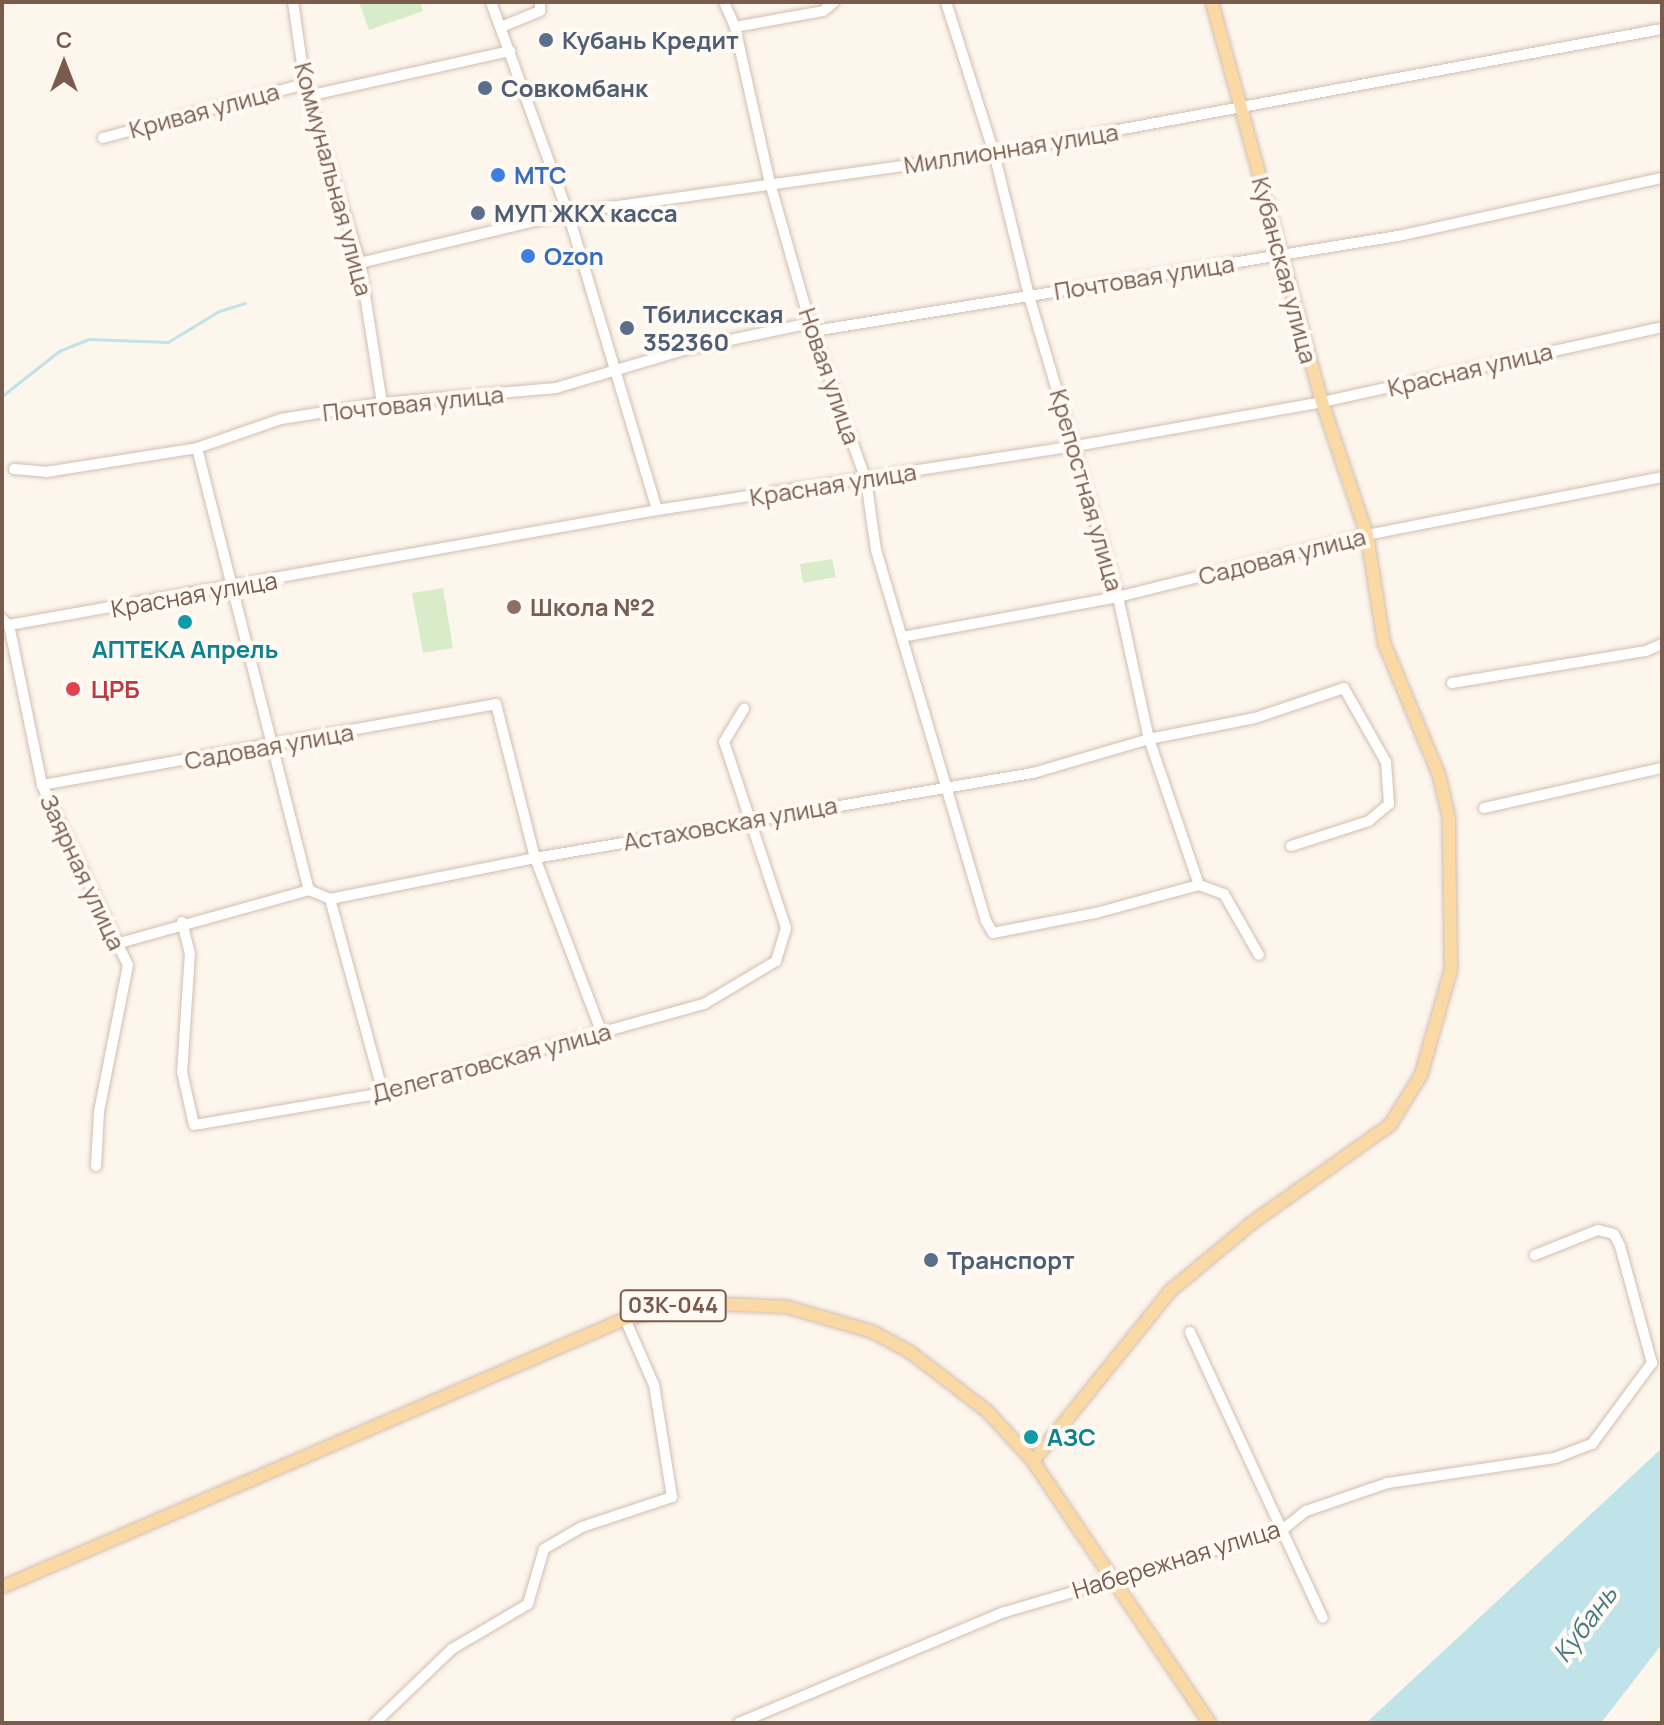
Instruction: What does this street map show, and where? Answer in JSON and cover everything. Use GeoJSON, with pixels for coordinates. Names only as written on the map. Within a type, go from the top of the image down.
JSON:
{"type":"FeatureCollection","features":[{"type":"Feature","properties":{"kind":"main road","name":"Кубанская улица"},"geometry":{"type":"LineString","coordinates":[[1033,1461],[1170,1291],[1253,1222],[1390,1125],[1421,1075],[1435,1037],[1451,970],[1449,818],[1426,740],[1384,643],[1367,535],[1322,402],[1212,2]]}},
{"type":"Feature","properties":{"kind":"main road","name":"03К-044"},"geometry":{"type":"LineString","coordinates":[[2,1587],[625,1319],[666,1306],[736,1302],[842,1320],[910,1352],[987,1411],[1033,1461],[1117,1580],[1210,1723]]}},
{"type":"Feature","properties":{"kind":"street","name":"Коммунальная улица"},"geometry":{"type":"LineString","coordinates":[[293,2],[305,84],[312,95],[360,263],[382,403]]}},
{"type":"Feature","properties":{"kind":"street"},"geometry":{"type":"LineString","coordinates":[[491,2],[568,213],[618,370],[657,510]]}},
{"type":"Feature","properties":{"kind":"street"},"geometry":{"type":"LineString","coordinates":[[501,27],[540,11],[540,2]]}},
{"type":"Feature","properties":{"kind":"street","name":"Новая улица"},"geometry":{"type":"LineString","coordinates":[[724,2],[735,27],[770,183],[812,327],[866,480],[876,550],[993,933],[1096,913],[1199,885]]}},
{"type":"Feature","properties":{"kind":"street"},"geometry":{"type":"LineString","coordinates":[[735,27],[823,11],[834,2]]}},
{"type":"Feature","properties":{"kind":"street","name":"Крепостная улица"},"geometry":{"type":"LineString","coordinates":[[946,2],[994,153],[1029,296],[1076,446],[1118,597],[1149,739],[1199,885]]}},
{"type":"Feature","properties":{"kind":"street","name":"Миллионная улица"},"geometry":{"type":"LineString","coordinates":[[360,263],[568,213],[994,153],[1241,111],[1662,29]]}},
{"type":"Feature","properties":{"kind":"street","name":"Кривая улица"},"geometry":{"type":"LineString","coordinates":[[312,95],[510,51]]}},
{"type":"Feature","properties":{"kind":"street","name":"Кривая улица"},"geometry":{"type":"LineString","coordinates":[[103,138],[305,84]]}},
{"type":"Feature","properties":{"kind":"street","name":"Почтовая улица"},"geometry":{"type":"LineString","coordinates":[[14,469],[46,472],[197,448],[281,419],[382,403],[556,388],[687,349],[1283,255],[1662,178]]}},
{"type":"Feature","properties":{"kind":"street","name":"Красная улица"},"geometry":{"type":"LineString","coordinates":[[6,622],[232,588],[657,510],[1076,446],[1322,402],[1662,327]]}},
{"type":"Feature","properties":{"kind":"street"},"geometry":{"type":"LineString","coordinates":[[197,448],[309,890]]}},
{"type":"Feature","properties":{"kind":"street","name":"Садовая улица"},"geometry":{"type":"LineString","coordinates":[[902,637],[1118,597],[1367,535],[1662,477]]}},
{"type":"Feature","properties":{"kind":"street","name":"Заярная улица"},"geometry":{"type":"LineString","coordinates":[[6,622],[42,785],[128,965],[99,1112],[96,1166]]}},
{"type":"Feature","properties":{"kind":"street"},"geometry":{"type":"LineString","coordinates":[[1452,683],[1646,651],[1662,644]]}},
{"type":"Feature","properties":{"kind":"street","name":"Астаховская улица"},"geometry":{"type":"LineString","coordinates":[[330,899],[535,858],[949,784],[1033,773],[1149,739],[1255,718],[1344,688],[1386,762],[1389,804],[1369,821],[1291,846]]}},
{"type":"Feature","properties":{"kind":"street","name":"Садовая улица"},"geometry":{"type":"LineString","coordinates":[[42,785],[496,704],[535,858]]}},
{"type":"Feature","properties":{"kind":"street"},"geometry":{"type":"LineString","coordinates":[[744,709],[724,742],[753,820]]}},
{"type":"Feature","properties":{"kind":"street"},"geometry":{"type":"LineString","coordinates":[[1484,808],[1662,768]]}},
{"type":"Feature","properties":{"kind":"street","name":"Делегатовская улица"},"geometry":{"type":"LineString","coordinates":[[182,922],[190,953],[182,1072],[194,1125],[383,1093],[704,1004],[776,961],[786,928],[753,820]]}},
{"type":"Feature","properties":{"kind":"street"},"geometry":{"type":"LineString","coordinates":[[535,858],[602,1033]]}},
{"type":"Feature","properties":{"kind":"street"},"geometry":{"type":"LineString","coordinates":[[1199,885],[1224,894],[1259,955]]}},
{"type":"Feature","properties":{"kind":"street"},"geometry":{"type":"LineString","coordinates":[[116,944],[182,922],[309,890],[330,899],[383,1093]]}},
{"type":"Feature","properties":{"kind":"street","name":"Набережная улица"},"geometry":{"type":"LineString","coordinates":[[739,1723],[1005,1612],[1281,1531],[1306,1511],[1388,1483],[1555,1458],[1592,1444],[1652,1363],[1620,1246],[1614,1234],[1598,1230],[1535,1255]]}},
{"type":"Feature","properties":{"kind":"street"},"geometry":{"type":"LineString","coordinates":[[375,1723],[452,1649],[528,1604],[544,1549],[582,1527],[672,1497],[654,1385],[625,1319]]}},
{"type":"Feature","properties":{"kind":"street"},"geometry":{"type":"LineString","coordinates":[[1190,1332],[1323,1618]]}},
{"type":"Feature","properties":{"kind":"green space"},"geometry":{"type":"Polygon","coordinates":[[[359,2],[420,2],[423,11],[369,30],[359,2]]]}},
{"type":"Feature","properties":{"kind":"green space"},"geometry":{"type":"Polygon","coordinates":[[[832,559],[836,577],[803,583],[800,564],[832,559]]]}},
{"type":"Feature","properties":{"kind":"green space"},"geometry":{"type":"Polygon","coordinates":[[[443,588],[453,648],[423,653],[412,593],[443,588]]]}},
{"type":"Feature","properties":{"kind":"water","name":"Кубань"},"geometry":{"type":"Polygon","coordinates":[[[1662,1448],[1662,1644],[1601,1723],[1366,1723],[1662,1448]]]}},
{"type":"Feature","properties":{"kind":"waterway"},"geometry":{"type":"LineString","coordinates":[[2,396],[59,351],[89,339],[168,342],[219,311],[245,303]]}},
{"type":"Feature","properties":{"kind":"place","name":"Кубань Кредит"},"geometry":{"type":"Point","coordinates":[546,40]}},
{"type":"Feature","properties":{"kind":"place","name":"Совкомбанк"},"geometry":{"type":"Point","coordinates":[485,88]}},
{"type":"Feature","properties":{"kind":"place","name":"МТС"},"geometry":{"type":"Point","coordinates":[498,175]}},
{"type":"Feature","properties":{"kind":"place","name":"МУП ЖКХ касса"},"geometry":{"type":"Point","coordinates":[478,213]}},
{"type":"Feature","properties":{"kind":"place","name":"Ozon"},"geometry":{"type":"Point","coordinates":[528,256]}},
{"type":"Feature","properties":{"kind":"place","name":"Тбилисская 352360"},"geometry":{"type":"Point","coordinates":[627,328]}},
{"type":"Feature","properties":{"kind":"place","name":"Школа №2"},"geometry":{"type":"Point","coordinates":[514,607]}},
{"type":"Feature","properties":{"kind":"place","name":"АПТЕКА Апрель"},"geometry":{"type":"Point","coordinates":[185,622]}},
{"type":"Feature","properties":{"kind":"place","name":"ЦРБ"},"geometry":{"type":"Point","coordinates":[73,689]}},
{"type":"Feature","properties":{"kind":"place","name":"Транспорт"},"geometry":{"type":"Point","coordinates":[931,1260]}},
{"type":"Feature","properties":{"kind":"place","name":"АЗС"},"geometry":{"type":"Point","coordinates":[1031,1437]}}]}
